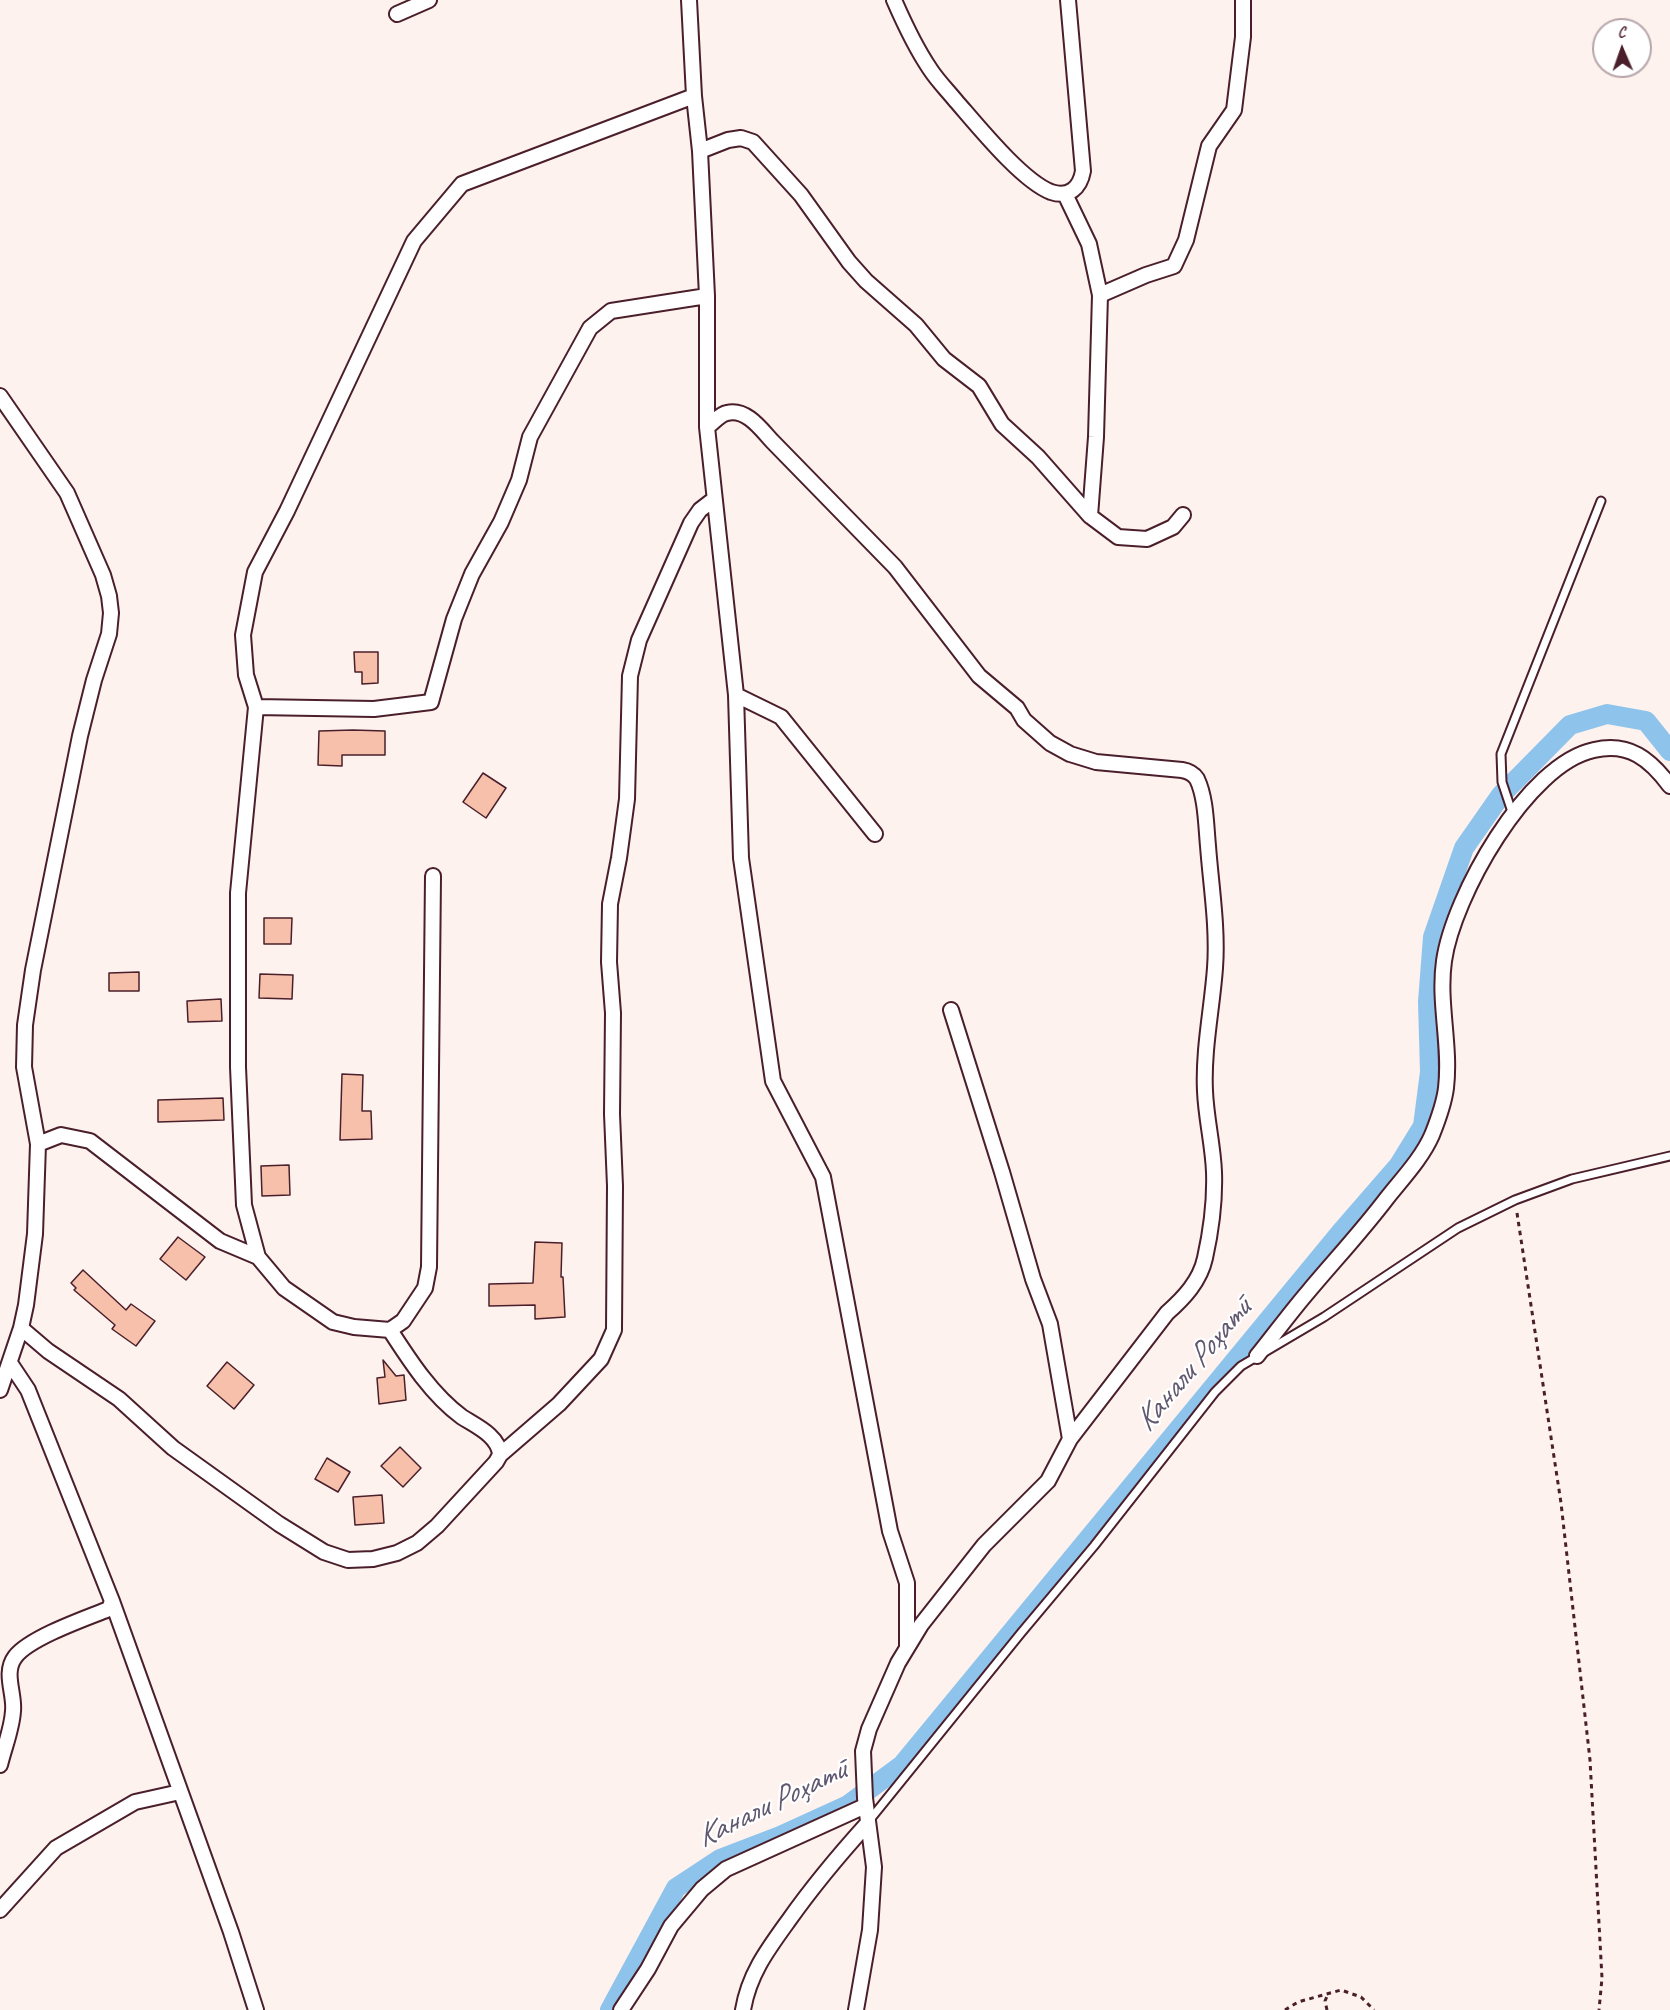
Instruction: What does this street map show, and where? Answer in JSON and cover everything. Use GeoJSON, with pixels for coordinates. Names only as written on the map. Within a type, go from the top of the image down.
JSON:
{"type":"FeatureCollection","features":[{"type":"Feature","properties":{"kind":"street"},"geometry":{"type":"LineString","coordinates":[[398,14],[429,0]]}},
{"type":"Feature","properties":{"kind":"street"},"geometry":{"type":"LineString","coordinates":[[689,0],[694,96],[700,151],[707,296],[707,427],[713,500],[736,695],[741,858],[773,1081],[822,1177],[890,1531],[907,1583],[906,1649]]}},
{"type":"Feature","properties":{"kind":"street"},"geometry":{"type":"LineString","coordinates":[[894,0],[908,32],[930,70],[977,126],[1035,183],[1052,192],[1065,194],[1075,190],[1081,182],[1083,171],[1068,0]]}},
{"type":"Feature","properties":{"kind":"street"},"geometry":{"type":"LineString","coordinates":[[1100,295],[1146,275],[1174,266],[1186,240],[1209,146],[1234,110],[1243,37],[1243,0]]}},
{"type":"Feature","properties":{"kind":"street"},"geometry":{"type":"LineString","coordinates":[[433,876],[429,1267],[426,1288],[403,1321],[390,1330],[354,1327],[333,1322],[284,1288],[258,1257],[243,1205],[238,1068],[238,893],[256,707],[246,675],[243,635],[255,572],[414,241],[462,184],[694,96]]}},
{"type":"Feature","properties":{"kind":"street"},"geometry":{"type":"LineString","coordinates":[[700,151],[728,140],[741,138],[753,142],[801,195],[849,262],[866,281],[916,326],[944,358],[979,386],[1002,424],[1038,457],[1090,516],[1118,537],[1147,539],[1173,527],[1183,515]]}},
{"type":"Feature","properties":{"kind":"street"},"geometry":{"type":"LineString","coordinates":[[1065,194],[1089,244],[1100,295],[1096,436],[1090,516]]}},
{"type":"Feature","properties":{"kind":"street"},"geometry":{"type":"LineString","coordinates":[[256,707],[374,709],[431,702],[454,618],[472,574],[501,522],[519,480],[530,437],[590,328],[611,311],[707,296]]}},
{"type":"Feature","properties":{"kind":"street"},"geometry":{"type":"LineString","coordinates":[[0,396],[67,493],[103,575],[111,613],[109,634],[94,680],[80,736],[55,852],[25,1025],[24,1067],[38,1144],[35,1234],[21,1328],[0,1390]]}},
{"type":"Feature","properties":{"kind":"street"},"geometry":{"type":"LineString","coordinates":[[707,427],[726,413],[739,413],[758,424],[895,567],[979,676],[1017,708],[1024,720],[1050,742],[1070,754],[1096,762],[1190,772],[1195,776],[1199,784],[1204,816],[1212,893],[1215,966],[1207,1037],[1205,1090],[1214,1173],[1212,1210],[1201,1272],[1179,1302],[1167,1312],[1070,1439],[1048,1481],[984,1545],[921,1625],[906,1649],[869,1729],[863,1750],[864,1796],[874,1867],[873,1906],[856,2010]]}},
{"type":"Feature","properties":{"kind":"street"},"geometry":{"type":"LineString","coordinates":[[21,1328],[48,1351],[118,1399],[173,1448],[279,1524],[324,1552],[348,1560],[373,1559],[397,1553],[417,1543],[437,1526],[500,1455],[559,1404],[600,1359],[614,1330],[615,1186],[612,1114],[613,1013],[609,962],[610,904],[627,799],[630,676],[639,640],[691,523],[700,510],[713,500]]}},
{"type":"Feature","properties":{"kind":"street"},"geometry":{"type":"LineString","coordinates":[[736,695],[781,717],[875,834]]}},
{"type":"Feature","properties":{"kind":"street"},"geometry":{"type":"LineString","coordinates":[[1257,1356],[1307,1293],[1370,1221],[1430,1138],[1440,1114],[1446,1088],[1442,984],[1444,959],[1465,898],[1499,835],[1513,815],[1551,772],[1573,758],[1592,750],[1619,747],[1627,750],[1654,766],[1670,786]]}},
{"type":"Feature","properties":{"kind":"street"},"geometry":{"type":"LineString","coordinates":[[951,1010],[1033,1279],[1050,1324],[1070,1439]]}},
{"type":"Feature","properties":{"kind":"street"},"geometry":{"type":"LineString","coordinates":[[38,1144],[61,1135],[90,1141],[220,1241],[258,1257]]}},
{"type":"Feature","properties":{"kind":"street"},"geometry":{"type":"LineString","coordinates":[[390,1330],[401,1350],[439,1396],[459,1415],[495,1440],[500,1455]]}},
{"type":"Feature","properties":{"kind":"street"},"geometry":{"type":"LineString","coordinates":[[10,1363],[28,1390],[112,1601],[231,1932],[256,2010]]}},
{"type":"Feature","properties":{"kind":"street"},"geometry":{"type":"LineString","coordinates":[[0,1765],[14,1710],[9,1680],[14,1658],[31,1644],[109,1609],[112,1601]]}},
{"type":"Feature","properties":{"kind":"street"},"geometry":{"type":"LineString","coordinates":[[0,1910],[56,1848],[135,1802],[180,1792]]}},
{"type":"Feature","properties":{"kind":"street"},"geometry":{"type":"LineString","coordinates":[[621,2010],[648,1969],[671,1926],[702,1888],[726,1869],[864,1796]]}},
{"type":"Feature","properties":{"kind":"street"},"geometry":{"type":"LineString","coordinates":[[743,2010],[753,1975],[763,1956],[828,1866],[867,1824]]}},
{"type":"Feature","properties":{"kind":"lane"},"geometry":{"type":"LineString","coordinates":[[1513,815],[1502,782],[1501,754],[1601,501]]}},
{"type":"Feature","properties":{"kind":"lane"},"geometry":{"type":"LineString","coordinates":[[867,1824],[1094,1546],[1215,1392],[1241,1366],[1324,1317],[1458,1228],[1515,1200],[1572,1179],[1670,1156]]}},
{"type":"Feature","properties":{"kind":"path"},"geometry":{"type":"LineString","coordinates":[[1515,1200],[1561,1503],[1590,1760],[1602,1978],[1599,2010]]}},
{"type":"Feature","properties":{"kind":"path"},"geometry":{"type":"LineString","coordinates":[[1285,2010],[1298,2001],[1341,1990],[1361,1997],[1374,2010]]}},
{"type":"Feature","properties":{"kind":"path"},"geometry":{"type":"LineString","coordinates":[[1327,2010],[1325,2001],[1328,1994]]}},
{"type":"Feature","properties":{"kind":"building"},"geometry":{"type":"Polygon","coordinates":[[[354,652],[378,652],[378,683],[362,684],[362,672],[355,672],[354,652]]]}},
{"type":"Feature","properties":{"kind":"building"},"geometry":{"type":"Polygon","coordinates":[[[319,731],[385,731],[385,755],[342,755],[342,766],[318,765],[319,731]]]}},
{"type":"Feature","properties":{"kind":"building"},"geometry":{"type":"Polygon","coordinates":[[[483,773],[506,788],[486,818],[463,802],[483,773]]]}},
{"type":"Feature","properties":{"kind":"building"},"geometry":{"type":"Polygon","coordinates":[[[264,918],[292,918],[291,944],[264,944],[264,918]]]}},
{"type":"Feature","properties":{"kind":"building"},"geometry":{"type":"Polygon","coordinates":[[[139,972],[139,991],[109,991],[109,973],[139,972]]]}},
{"type":"Feature","properties":{"kind":"building"},"geometry":{"type":"Polygon","coordinates":[[[260,974],[293,975],[292,999],[259,998],[260,974]]]}},
{"type":"Feature","properties":{"kind":"building"},"geometry":{"type":"Polygon","coordinates":[[[221,999],[222,1021],[188,1022],[187,1001],[221,999]]]}},
{"type":"Feature","properties":{"kind":"building"},"geometry":{"type":"Polygon","coordinates":[[[342,1074],[363,1075],[362,1111],[371,1111],[372,1139],[340,1140],[342,1074]]]}},
{"type":"Feature","properties":{"kind":"building"},"geometry":{"type":"Polygon","coordinates":[[[223,1098],[224,1120],[158,1122],[158,1100],[223,1098]]]}},
{"type":"Feature","properties":{"kind":"building"},"geometry":{"type":"Polygon","coordinates":[[[289,1165],[290,1195],[262,1196],[261,1166],[289,1165]]]}},
{"type":"Feature","properties":{"kind":"building"},"geometry":{"type":"Polygon","coordinates":[[[178,1237],[205,1257],[186,1280],[160,1259],[178,1237]]]}},
{"type":"Feature","properties":{"kind":"building"},"geometry":{"type":"Polygon","coordinates":[[[535,1242],[562,1243],[561,1277],[563,1277],[565,1317],[535,1319],[535,1305],[489,1306],[489,1284],[533,1283],[535,1242]]]}},
{"type":"Feature","properties":{"kind":"building"},"geometry":{"type":"Polygon","coordinates":[[[83,1270],[126,1310],[131,1304],[155,1321],[136,1346],[112,1329],[115,1325],[74,1290],[76,1288],[71,1283],[83,1270]]]}},
{"type":"Feature","properties":{"kind":"building"},"geometry":{"type":"Polygon","coordinates":[[[383,1360],[396,1376],[404,1375],[406,1400],[379,1404],[377,1378],[385,1377],[383,1360]]]}},
{"type":"Feature","properties":{"kind":"building"},"geometry":{"type":"Polygon","coordinates":[[[227,1362],[254,1385],[234,1409],[207,1386],[227,1362]]]}},
{"type":"Feature","properties":{"kind":"building"},"geometry":{"type":"Polygon","coordinates":[[[400,1447],[421,1468],[403,1487],[381,1466],[400,1447]]]}},
{"type":"Feature","properties":{"kind":"building"},"geometry":{"type":"Polygon","coordinates":[[[327,1458],[350,1472],[338,1492],[315,1479],[327,1458]]]}},
{"type":"Feature","properties":{"kind":"building"},"geometry":{"type":"Polygon","coordinates":[[[382,1495],[384,1523],[355,1525],[353,1497],[382,1495]]]}},
{"type":"Feature","properties":{"kind":"waterway","name":"Канали Роҳатӣ"},"geometry":{"type":"LineString","coordinates":[[610,2010],[676,1888],[720,1859],[780,1836],[848,1805],[902,1765],[1340,1233],[1399,1165],[1423,1126],[1430,1072],[1428,1002],[1433,937],[1464,848],[1501,795],[1570,725],[1607,714],[1646,721],[1670,751]]}}]}
